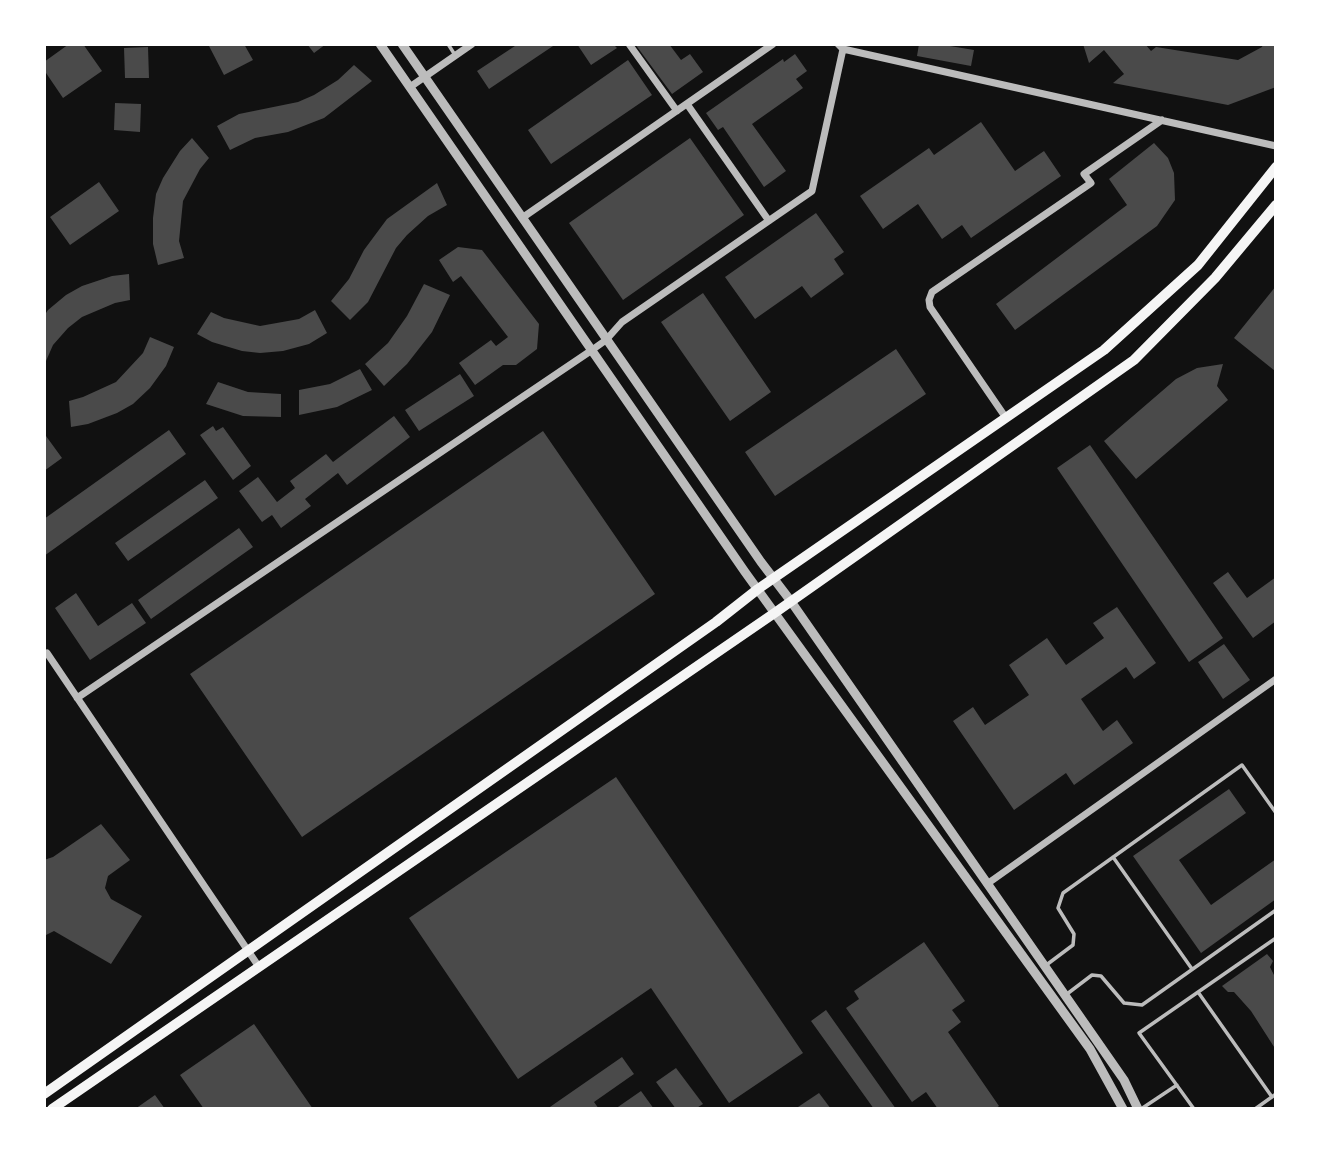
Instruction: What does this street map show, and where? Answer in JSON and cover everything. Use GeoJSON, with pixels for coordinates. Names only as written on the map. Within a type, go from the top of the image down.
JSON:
{"type":"FeatureCollection","features":[{"type":"Feature","properties":{"kind":"main road"},"geometry":{"type":"LineString","coordinates":[[44,1094],[758,589],[1104,350],[1198,265],[1276,167]]}},
{"type":"Feature","properties":{"kind":"main road"},"geometry":{"type":"LineString","coordinates":[[52,1109],[776,612],[1134,360],[1215,278],[1276,205]]}},
{"type":"Feature","properties":{"kind":"street"},"geometry":{"type":"LineString","coordinates":[[380,44],[758,589],[1090,1049],[1123,1109]]}},
{"type":"Feature","properties":{"kind":"street"},"geometry":{"type":"LineString","coordinates":[[402,44],[1124,1080],[1139,1109]]}},
{"type":"Feature","properties":{"kind":"street"},"geometry":{"type":"LineString","coordinates":[[410,87],[472,44]]}},
{"type":"Feature","properties":{"kind":"street"},"geometry":{"type":"LineString","coordinates":[[629,44],[677,111]]}},
{"type":"Feature","properties":{"kind":"street"},"geometry":{"type":"LineString","coordinates":[[523,218],[774,44]]}},
{"type":"Feature","properties":{"kind":"street"},"geometry":{"type":"LineString","coordinates":[[77,698],[592,350],[622,323],[812,191],[841,46],[1276,146]]}},
{"type":"Feature","properties":{"kind":"street"},"geometry":{"type":"LineString","coordinates":[[687,104],[769,220]]}},
{"type":"Feature","properties":{"kind":"street"},"geometry":{"type":"LineString","coordinates":[[1006,418],[930,307],[932,292],[1091,183],[1084,174],[1162,120]]}},
{"type":"Feature","properties":{"kind":"street"},"geometry":{"type":"LineString","coordinates":[[47,653],[260,967]]}},
{"type":"Feature","properties":{"kind":"street"},"geometry":{"type":"LineString","coordinates":[[987,884],[1276,679]]}},
{"type":"Feature","properties":{"kind":"lane"},"geometry":{"type":"LineString","coordinates":[[448,44],[455,55]]}},
{"type":"Feature","properties":{"kind":"lane"},"geometry":{"type":"LineString","coordinates":[[1045,967],[1073,945],[1073,934],[1058,908],[1063,893],[1242,765],[1276,813]]}},
{"type":"Feature","properties":{"kind":"lane"},"geometry":{"type":"LineString","coordinates":[[1113,857],[1192,969]]}},
{"type":"Feature","properties":{"kind":"lane"},"geometry":{"type":"LineString","coordinates":[[1065,996],[1092,975],[1101,976],[1124,1003],[1142,1005],[1276,910]]}},
{"type":"Feature","properties":{"kind":"lane"},"geometry":{"type":"LineString","coordinates":[[1194,1109],[1139,1033],[1276,938]]}},
{"type":"Feature","properties":{"kind":"lane"},"geometry":{"type":"LineString","coordinates":[[1198,992],[1274,1096],[1255,1109]]}},
{"type":"Feature","properties":{"kind":"lane"},"geometry":{"type":"LineString","coordinates":[[1139,1109],[1177,1085]]}},
{"type":"Feature","properties":{"kind":"building"},"geometry":{"type":"Polygon","coordinates":[[[69,44],[83,44],[102,71],[63,98],[44,70],[44,62],[69,44]]]}},
{"type":"Feature","properties":{"kind":"building"},"geometry":{"type":"Polygon","coordinates":[[[244,44],[253,60],[224,75],[209,46],[244,44]]]}},
{"type":"Feature","properties":{"kind":"building"},"geometry":{"type":"Polygon","coordinates":[[[307,44],[326,44],[314,53],[307,44]]]}},
{"type":"Feature","properties":{"kind":"building"},"geometry":{"type":"Polygon","coordinates":[[[518,44],[556,44],[489,89],[477,71],[518,44]]]}},
{"type":"Feature","properties":{"kind":"building"},"geometry":{"type":"Polygon","coordinates":[[[577,44],[613,44],[617,48],[591,65],[577,44]]]}},
{"type":"Feature","properties":{"kind":"building"},"geometry":{"type":"Polygon","coordinates":[[[635,44],[669,44],[681,60],[690,54],[703,72],[672,94],[635,44]]]}},
{"type":"Feature","properties":{"kind":"building"},"geometry":{"type":"Polygon","coordinates":[[[919,44],[974,50],[971,66],[917,56],[919,44]]]}},
{"type":"Feature","properties":{"kind":"building"},"geometry":{"type":"Polygon","coordinates":[[[1083,44],[1145,44],[1151,51],[1156,47],[1238,60],[1263,44],[1276,44],[1276,87],[1228,105],[1113,83],[1124,74],[1104,50],[1089,63],[1083,44]]]}},
{"type":"Feature","properties":{"kind":"building"},"geometry":{"type":"Polygon","coordinates":[[[148,47],[149,78],[125,78],[124,48],[148,47]]]}},
{"type":"Feature","properties":{"kind":"building"},"geometry":{"type":"Polygon","coordinates":[[[795,54],[807,71],[796,79],[803,88],[752,124],[786,171],[764,187],[723,127],[718,130],[706,113],[783,59],[784,62],[795,54]]]}},
{"type":"Feature","properties":{"kind":"building"},"geometry":{"type":"Polygon","coordinates":[[[628,60],[652,95],[551,164],[528,130],[628,60]]]}},
{"type":"Feature","properties":{"kind":"building"},"geometry":{"type":"Polygon","coordinates":[[[354,65],[372,81],[324,118],[288,132],[255,138],[230,150],[217,126],[239,114],[298,102],[314,95],[338,80],[354,65]]]}},
{"type":"Feature","properties":{"kind":"building"},"geometry":{"type":"Polygon","coordinates":[[[115,103],[141,104],[140,132],[114,130],[115,103]]]}},
{"type":"Feature","properties":{"kind":"building"},"geometry":{"type":"Polygon","coordinates":[[[981,122],[1015,171],[1044,151],[1061,176],[971,238],[962,225],[942,239],[918,204],[883,229],[860,196],[929,148],[934,155],[981,122]]]}},
{"type":"Feature","properties":{"kind":"building"},"geometry":{"type":"Polygon","coordinates":[[[192,138],[209,158],[183,201],[179,241],[184,258],[158,265],[153,244],[156,194],[180,151],[192,138]]]}},
{"type":"Feature","properties":{"kind":"building"},"geometry":{"type":"Polygon","coordinates":[[[690,138],[744,215],[623,300],[569,223],[690,138]]]}},
{"type":"Feature","properties":{"kind":"building"},"geometry":{"type":"Polygon","coordinates":[[[1154,143],[1168,158],[1174,173],[1175,200],[1157,226],[1015,330],[996,304],[1127,205],[1109,179],[1154,143]]]}},
{"type":"Feature","properties":{"kind":"building"},"geometry":{"type":"Polygon","coordinates":[[[99,182],[119,211],[70,245],[50,217],[99,182]]]}},
{"type":"Feature","properties":{"kind":"building"},"geometry":{"type":"Polygon","coordinates":[[[437,183],[447,205],[428,216],[396,248],[368,302],[350,320],[331,301],[349,279],[364,250],[387,219],[437,183]]]}},
{"type":"Feature","properties":{"kind":"building"},"geometry":{"type":"Polygon","coordinates":[[[816,213],[844,252],[834,259],[844,274],[811,298],[802,286],[755,319],[725,277],[816,213]]]}},
{"type":"Feature","properties":{"kind":"building"},"geometry":{"type":"Polygon","coordinates":[[[458,247],[482,250],[539,324],[537,349],[516,365],[503,365],[475,385],[459,363],[491,340],[496,346],[508,337],[461,276],[453,282],[439,260],[458,247]]]}},
{"type":"Feature","properties":{"kind":"building"},"geometry":{"type":"Polygon","coordinates":[[[129,274],[130,300],[115,303],[82,317],[68,328],[53,345],[46,361],[44,360],[44,316],[48,310],[82,286],[112,276],[129,274]]]}},
{"type":"Feature","properties":{"kind":"building"},"geometry":{"type":"Polygon","coordinates":[[[424,284],[450,295],[432,332],[407,364],[384,386],[365,364],[388,343],[407,316],[424,284]]]}},
{"type":"Feature","properties":{"kind":"building"},"geometry":{"type":"Polygon","coordinates":[[[1276,286],[1276,369],[1275,371],[1234,338],[1276,286]]]}},
{"type":"Feature","properties":{"kind":"building"},"geometry":{"type":"Polygon","coordinates":[[[703,293],[771,392],[730,421],[661,322],[703,293]]]}},
{"type":"Feature","properties":{"kind":"building"},"geometry":{"type":"Polygon","coordinates":[[[315,310],[327,333],[309,344],[283,351],[242,351],[212,342],[197,334],[211,312],[224,318],[260,326],[299,319],[315,310]]]}},
{"type":"Feature","properties":{"kind":"building"},"geometry":{"type":"Polygon","coordinates":[[[150,337],[174,347],[166,366],[150,388],[133,404],[117,413],[71,427],[69,401],[116,382],[143,353],[150,337]]]}},
{"type":"Feature","properties":{"kind":"building"},"geometry":{"type":"Polygon","coordinates":[[[896,349],[926,394],[775,496],[745,452],[896,349]]]}},
{"type":"Feature","properties":{"kind":"building"},"geometry":{"type":"Polygon","coordinates":[[[1223,364],[1217,386],[1228,400],[1136,479],[1104,441],[1176,379],[1197,368],[1223,364]]]}},
{"type":"Feature","properties":{"kind":"building"},"geometry":{"type":"Polygon","coordinates":[[[360,369],[372,390],[337,407],[299,415],[299,390],[330,384],[360,369]]]}},
{"type":"Feature","properties":{"kind":"building"},"geometry":{"type":"Polygon","coordinates":[[[460,374],[474,396],[419,431],[405,410],[460,374]]]}},
{"type":"Feature","properties":{"kind":"building"},"geometry":{"type":"Polygon","coordinates":[[[218,382],[248,392],[281,394],[281,417],[243,416],[206,404],[218,382]]]}},
{"type":"Feature","properties":{"kind":"building"},"geometry":{"type":"Polygon","coordinates":[[[394,416],[410,437],[347,485],[338,473],[305,499],[311,506],[281,528],[272,515],[262,522],[239,491],[258,477],[277,502],[295,488],[290,481],[326,454],[333,462],[394,416]]]}},
{"type":"Feature","properties":{"kind":"building"},"geometry":{"type":"Polygon","coordinates":[[[213,426],[216,431],[223,427],[251,466],[233,480],[200,435],[213,426]]]}},
{"type":"Feature","properties":{"kind":"building"},"geometry":{"type":"Polygon","coordinates":[[[169,430],[186,454],[44,556],[44,519],[169,430]]]}},
{"type":"Feature","properties":{"kind":"building"},"geometry":{"type":"Polygon","coordinates":[[[543,431],[655,594],[302,837],[190,674],[543,431]]]}},
{"type":"Feature","properties":{"kind":"building"},"geometry":{"type":"Polygon","coordinates":[[[46,436],[62,458],[44,471],[44,438],[46,436]]]}},
{"type":"Feature","properties":{"kind":"building"},"geometry":{"type":"Polygon","coordinates":[[[1090,445],[1223,638],[1189,662],[1057,468],[1090,445]]]}},
{"type":"Feature","properties":{"kind":"building"},"geometry":{"type":"Polygon","coordinates":[[[205,480],[218,498],[128,561],[115,543],[205,480]]]}},
{"type":"Feature","properties":{"kind":"building"},"geometry":{"type":"Polygon","coordinates":[[[239,528],[253,547],[151,619],[138,600],[239,528]]]}},
{"type":"Feature","properties":{"kind":"building"},"geometry":{"type":"Polygon","coordinates":[[[1228,572],[1247,598],[1276,577],[1276,621],[1253,638],[1213,583],[1228,572]]]}},
{"type":"Feature","properties":{"kind":"building"},"geometry":{"type":"Polygon","coordinates":[[[76,593],[98,626],[132,603],[146,623],[90,660],[55,608],[76,593]]]}},
{"type":"Feature","properties":{"kind":"building"},"geometry":{"type":"Polygon","coordinates":[[[1117,607],[1156,663],[1134,679],[1126,667],[1081,699],[1103,731],[1117,720],[1133,743],[1074,785],[1066,773],[1014,810],[953,721],[973,707],[985,725],[1029,695],[1009,665],[1047,638],[1066,665],[1104,638],[1093,623],[1117,607]]]}},
{"type":"Feature","properties":{"kind":"building"},"geometry":{"type":"Polygon","coordinates":[[[1224,644],[1250,680],[1223,699],[1198,662],[1224,644]]]}},
{"type":"Feature","properties":{"kind":"building"},"geometry":{"type":"Polygon","coordinates":[[[616,777],[803,1053],[729,1103],[651,988],[518,1079],[409,918],[616,777]]]}},
{"type":"Feature","properties":{"kind":"building"},"geometry":{"type":"Polygon","coordinates":[[[1229,789],[1246,813],[1179,860],[1211,905],[1276,859],[1276,899],[1201,953],[1133,856],[1229,789]]]}},
{"type":"Feature","properties":{"kind":"building"},"geometry":{"type":"Polygon","coordinates":[[[101,824],[130,860],[108,876],[105,888],[111,899],[142,916],[111,964],[54,931],[44,936],[44,860],[53,857],[101,824]]]}},
{"type":"Feature","properties":{"kind":"building"},"geometry":{"type":"Polygon","coordinates":[[[924,942],[965,1001],[952,1010],[961,1022],[948,1032],[999,1106],[995,1109],[938,1109],[926,1092],[912,1102],[846,1008],[859,999],[854,991],[924,942]]]}},
{"type":"Feature","properties":{"kind":"building"},"geometry":{"type":"Polygon","coordinates":[[[1267,954],[1273,961],[1270,967],[1276,979],[1276,1050],[1251,1011],[1234,992],[1228,992],[1222,986],[1267,954]]]}},
{"type":"Feature","properties":{"kind":"building"},"geometry":{"type":"Polygon","coordinates":[[[826,1010],[896,1109],[874,1109],[811,1021],[826,1010]]]}},
{"type":"Feature","properties":{"kind":"building"},"geometry":{"type":"Polygon","coordinates":[[[254,1024],[313,1109],[204,1109],[180,1075],[254,1024]]]}},
{"type":"Feature","properties":{"kind":"building"},"geometry":{"type":"Polygon","coordinates":[[[622,1057],[634,1074],[594,1102],[599,1109],[547,1109],[622,1057]]]}},
{"type":"Feature","properties":{"kind":"building"},"geometry":{"type":"Polygon","coordinates":[[[676,1068],[703,1104],[695,1109],[676,1109],[656,1082],[676,1068]]]}},
{"type":"Feature","properties":{"kind":"building"},"geometry":{"type":"Polygon","coordinates":[[[641,1091],[654,1109],[615,1109],[641,1091]]]}},
{"type":"Feature","properties":{"kind":"building"},"geometry":{"type":"Polygon","coordinates":[[[819,1093],[831,1109],[795,1109],[819,1093]]]}},
{"type":"Feature","properties":{"kind":"building"},"geometry":{"type":"Polygon","coordinates":[[[155,1095],[165,1109],[135,1109],[155,1095]]]}}]}
